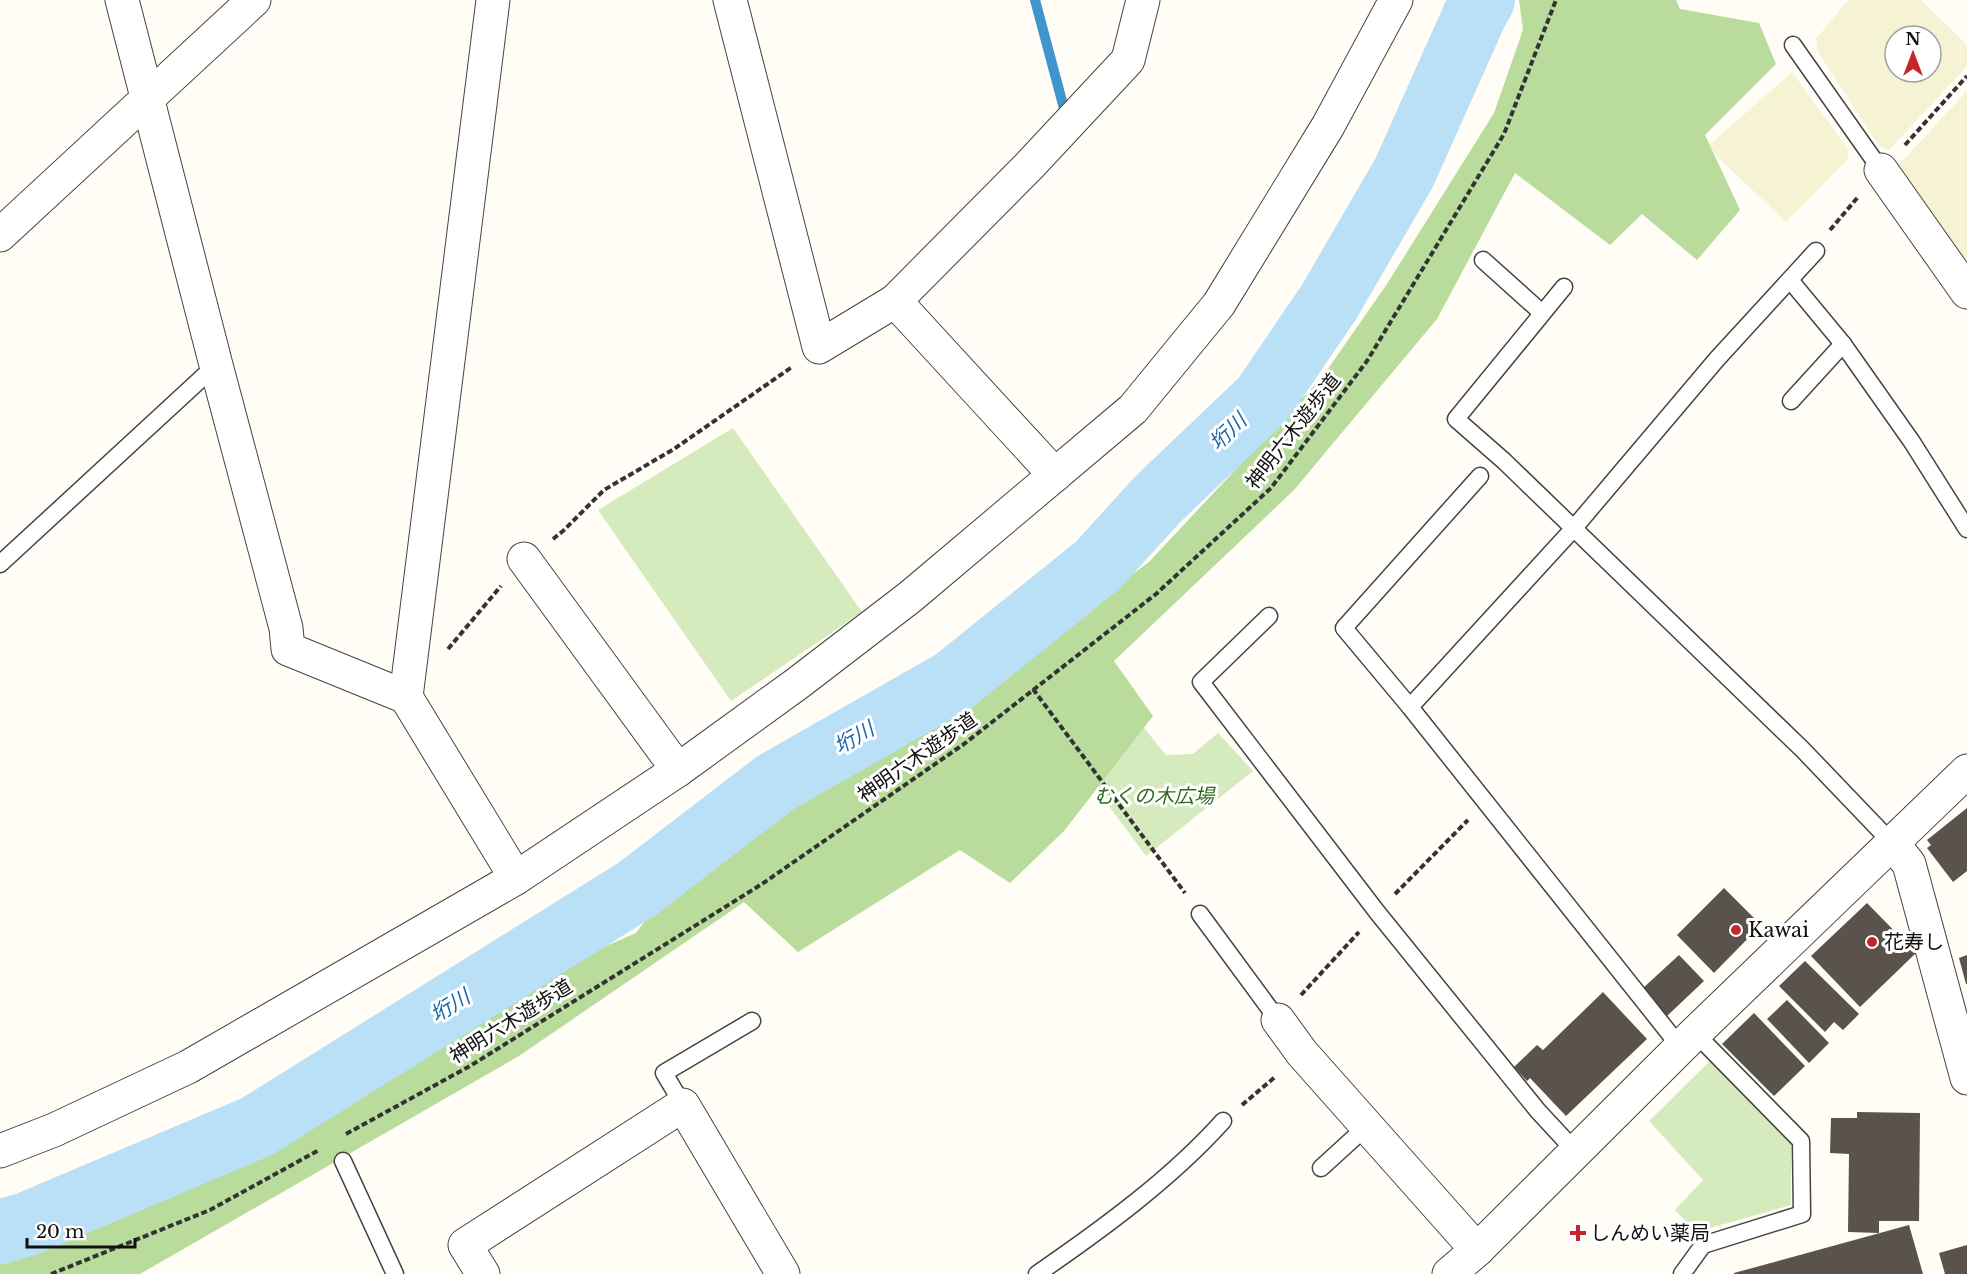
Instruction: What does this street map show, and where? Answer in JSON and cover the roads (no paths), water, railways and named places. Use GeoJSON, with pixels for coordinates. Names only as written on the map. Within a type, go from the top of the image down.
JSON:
{"type":"FeatureCollection","features":[{"type":"Feature","properties":{"kind":"street"},"geometry":{"type":"LineString","coordinates":[[122,0],[286,628],[288,650],[406,697],[516,878]]}},
{"type":"Feature","properties":{"kind":"street"},"geometry":{"type":"LineString","coordinates":[[0,236],[254,0]]}},
{"type":"Feature","properties":{"kind":"street"},"geometry":{"type":"LineString","coordinates":[[406,697],[493,0]]}},
{"type":"Feature","properties":{"kind":"street"},"geometry":{"type":"LineString","coordinates":[[730,0],[819,347],[895,301],[1029,166],[1128,60],[1143,0]]}},
{"type":"Feature","properties":{"kind":"street"},"geometry":{"type":"LineString","coordinates":[[0,1151],[54,1130],[188,1067],[516,878],[678,770],[798,683],[900,604],[1133,409],[1219,304],[1328,126],[1393,1]]}},
{"type":"Feature","properties":{"kind":"street"},"geometry":{"type":"LineString","coordinates":[[1881,170],[1967,292]]}},
{"type":"Feature","properties":{"kind":"street"},"geometry":{"type":"LineString","coordinates":[[895,301],[1055,475]]}},
{"type":"Feature","properties":{"kind":"street"},"geometry":{"type":"LineString","coordinates":[[524,559],[678,770]]}},
{"type":"Feature","properties":{"kind":"street"},"geometry":{"type":"LineString","coordinates":[[1449,1274],[1477,1250],[1688,1041],[1967,771]]}},
{"type":"Feature","properties":{"kind":"street"},"geometry":{"type":"LineString","coordinates":[[1893,844],[1909,864],[1959,1020],[1967,1078]]}},
{"type":"Feature","properties":{"kind":"street"},"geometry":{"type":"LineString","coordinates":[[1278,1020],[1302,1053],[1477,1250]]}},
{"type":"Feature","properties":{"kind":"street"},"geometry":{"type":"LineString","coordinates":[[483,1274],[465,1245],[683,1105],[783,1274]]}},
{"type":"Feature","properties":{"kind":"lane"},"geometry":{"type":"LineString","coordinates":[[1793,45],[1881,170]]}},
{"type":"Feature","properties":{"kind":"lane"},"geometry":{"type":"LineString","coordinates":[[1410,707],[1574,528],[1710,368],[1816,251]]}},
{"type":"Feature","properties":{"kind":"lane"},"geometry":{"type":"LineString","coordinates":[[1483,260],[1542,313]]}},
{"type":"Feature","properties":{"kind":"lane"},"geometry":{"type":"LineString","coordinates":[[1790,280],[1843,344],[1912,442],[1967,529]]}},
{"type":"Feature","properties":{"kind":"lane"},"geometry":{"type":"LineString","coordinates":[[1564,287],[1456,419],[1504,461],[1803,750],[1893,844]]}},
{"type":"Feature","properties":{"kind":"lane"},"geometry":{"type":"LineString","coordinates":[[1791,401],[1843,344]]}},
{"type":"Feature","properties":{"kind":"lane"},"geometry":{"type":"LineString","coordinates":[[0,564],[216,365]]}},
{"type":"Feature","properties":{"kind":"lane"},"geometry":{"type":"LineString","coordinates":[[1480,477],[1344,628],[1688,1041],[1801,1141],[1802,1214],[1703,1245],[1682,1274]]}},
{"type":"Feature","properties":{"kind":"lane"},"geometry":{"type":"LineString","coordinates":[[1269,616],[1201,682],[1377,912],[1538,1111],[1576,1152]]}},
{"type":"Feature","properties":{"kind":"lane"},"geometry":{"type":"LineString","coordinates":[[1200,914],[1278,1020]]}},
{"type":"Feature","properties":{"kind":"lane"},"geometry":{"type":"LineString","coordinates":[[683,1105],[664,1073],[752,1021]]}},
{"type":"Feature","properties":{"kind":"lane"},"geometry":{"type":"LineString","coordinates":[[1037,1274],[1118,1216],[1204,1143],[1223,1121]]}},
{"type":"Feature","properties":{"kind":"lane"},"geometry":{"type":"LineString","coordinates":[[1321,1168],[1367,1126]]}},
{"type":"Feature","properties":{"kind":"lane"},"geometry":{"type":"LineString","coordinates":[[343,1161],[395,1274]]}},
{"type":"Feature","properties":{"kind":"waterway"},"geometry":{"type":"LineString","coordinates":[[1035,0],[1066,116]]}},
{"type":"Feature","properties":{"kind":"waterway","name":"垳川"},"geometry":{"type":"LineString","coordinates":[[0,1232],[27,1224],[256,1127],[637,889],[775,783],[954,681],[1098,565],[1158,499],[1263,399],[1329,302],[1404,173],[1483,0]]}},
{"type":"Feature","properties":{"kind":"place","name":"Kawai"},"geometry":{"type":"Point","coordinates":[1736,930]}},
{"type":"Feature","properties":{"kind":"place","name":"花寿し"},"geometry":{"type":"Point","coordinates":[1872,942]}},
{"type":"Feature","properties":{"kind":"place","name":"しんめい薬局"},"geometry":{"type":"Point","coordinates":[1578,1233]}},
{"type":"Feature","properties":{"kind":"park label","name":"むくの木広場"},"geometry":{"type":"Point","coordinates":[1154,796]}}]}
